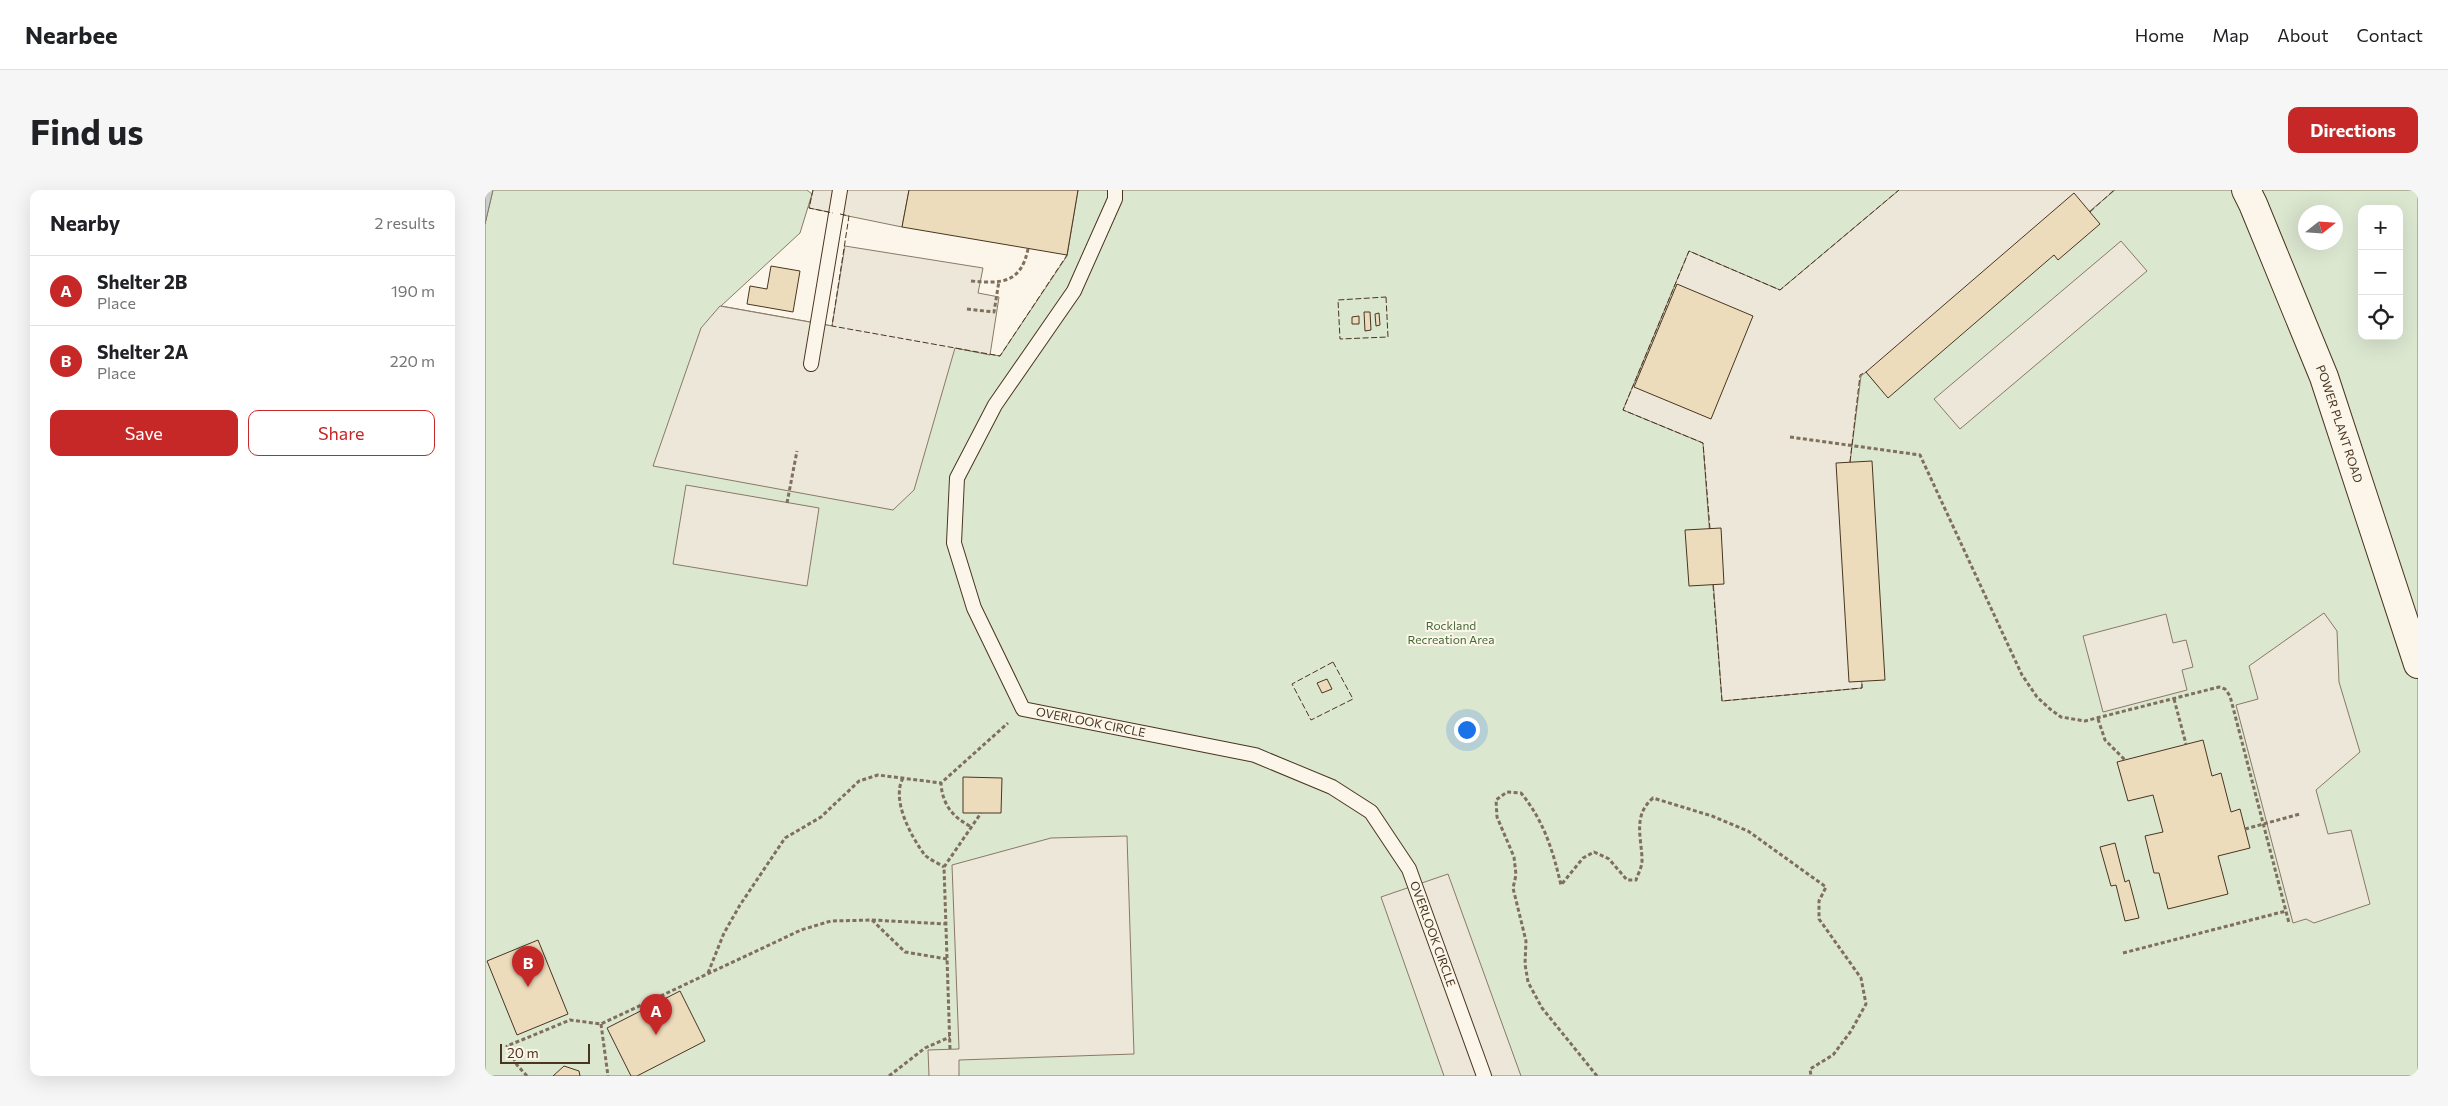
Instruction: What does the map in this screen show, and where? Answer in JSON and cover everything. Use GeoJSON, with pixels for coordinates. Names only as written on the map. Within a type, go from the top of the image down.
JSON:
{"type":"FeatureCollection","features":[{"type":"Feature","properties":{"kind":"street","name":"POWER PLANT ROAD"},"geometry":{"type":"LineString","coordinates":[[2246,190],[2324,377],[2418,664]]}},
{"type":"Feature","properties":{"kind":"lane"},"geometry":{"type":"LineString","coordinates":[[811,364],[840,190]]}},
{"type":"Feature","properties":{"kind":"lane","name":"OVERLOOK CIRCLE"},"geometry":{"type":"LineString","coordinates":[[1115,190],[1115,199],[1074,290],[995,405],[957,478],[955,543],[974,608],[1023,709],[1255,755],[1333,787],[1371,812],[1409,869],[1484,1076]]}},
{"type":"Feature","properties":{"kind":"path"},"geometry":{"type":"LineString","coordinates":[[971,280],[999,281],[1010,278],[1021,270],[1025,264],[1028,249]]}},
{"type":"Feature","properties":{"kind":"path"},"geometry":{"type":"LineString","coordinates":[[967,309],[994,312],[999,281]]}},
{"type":"Feature","properties":{"kind":"path"},"geometry":{"type":"LineString","coordinates":[[1791,437],[1920,455],[2022,675],[2037,697],[2061,717],[2085,721],[2098,719],[2219,687],[2225,689],[2230,696],[2289,922]]}},
{"type":"Feature","properties":{"kind":"path"},"geometry":{"type":"LineString","coordinates":[[787,502],[797,451]]}},
{"type":"Feature","properties":{"kind":"path"},"geometry":{"type":"LineString","coordinates":[[2174,699],[2186,744]]}},
{"type":"Feature","properties":{"kind":"path"},"geometry":{"type":"LineString","coordinates":[[941,784],[1023,709]]}},
{"type":"Feature","properties":{"kind":"path"},"geometry":{"type":"LineString","coordinates":[[2098,719],[2105,740],[2125,760]]}},
{"type":"Feature","properties":{"kind":"path"},"geometry":{"type":"LineString","coordinates":[[707,974],[724,933],[736,912],[785,838],[821,817],[859,781],[877,775],[941,784]]}},
{"type":"Feature","properties":{"kind":"path"},"geometry":{"type":"LineString","coordinates":[[903,778],[898,786],[902,809],[910,829],[925,856],[944,866]]}},
{"type":"Feature","properties":{"kind":"path"},"geometry":{"type":"LineString","coordinates":[[941,784],[942,794],[947,807],[961,822],[969,826]]}},
{"type":"Feature","properties":{"kind":"path"},"geometry":{"type":"LineString","coordinates":[[1597,1076],[1542,1008],[1528,982],[1525,964],[1526,941],[1513,888],[1516,875],[1514,857],[1497,817],[1496,800],[1507,792],[1521,793],[1533,808],[1549,838],[1561,885],[1583,858],[1594,852],[1609,858],[1627,880],[1636,880],[1642,863],[1638,826],[1645,805],[1653,798],[1712,816],[1748,831],[1826,887],[1819,901],[1819,919],[1861,978],[1865,1004],[1851,1031],[1833,1055],[1810,1069],[1811,1076]]}},
{"type":"Feature","properties":{"kind":"path"},"geometry":{"type":"LineString","coordinates":[[950,1049],[944,866],[981,813]]}},
{"type":"Feature","properties":{"kind":"path"},"geometry":{"type":"LineString","coordinates":[[2245,829],[2300,814]]}},
{"type":"Feature","properties":{"kind":"path"},"geometry":{"type":"LineString","coordinates":[[2123,953],[2286,911]]}},
{"type":"Feature","properties":{"kind":"path"},"geometry":{"type":"LineString","coordinates":[[527,1076],[517,1065],[507,1046],[570,1020],[601,1024],[801,930],[831,921],[872,920],[946,924]]}},
{"type":"Feature","properties":{"kind":"path"},"geometry":{"type":"LineString","coordinates":[[872,920],[905,952],[947,959]]}},
{"type":"Feature","properties":{"kind":"path"},"geometry":{"type":"LineString","coordinates":[[601,1024],[608,1076]]}},
{"type":"Feature","properties":{"kind":"path"},"geometry":{"type":"LineString","coordinates":[[889,1076],[925,1048],[950,1037]]}},
{"type":"Feature","properties":{"kind":"green space","name":"Rockland Recreation Area"},"geometry":{"type":"Polygon","coordinates":[[[493,190],[807,190],[812,194],[800,233],[721,306],[1000,356],[1067,256],[1078,190],[2418,190],[2418,1076],[485,1076],[485,224],[493,190]]]}},
{"type":"Feature","properties":{"kind":"shaded area"},"geometry":{"type":"Polygon","coordinates":[[[485,190],[493,190],[485,224],[485,190]]]}},
{"type":"Feature","properties":{"kind":"shaded area"},"geometry":{"type":"Polygon","coordinates":[[[813,190],[909,190],[902,227],[809,208],[813,190]]]}},
{"type":"Feature","properties":{"kind":"shaded area"},"geometry":{"type":"Polygon","coordinates":[[[1899,190],[2115,190],[1879,387],[1866,372],[1861,376],[1850,462],[1862,688],[1722,701],[1703,443],[1623,410],[1689,251],[1780,290],[1899,190]]]}},
{"type":"Feature","properties":{"kind":"shaded area"},"geometry":{"type":"Polygon","coordinates":[[[2121,241],[2147,271],[1960,429],[1934,399],[2121,241]]]}},
{"type":"Feature","properties":{"kind":"shaded area"},"geometry":{"type":"Polygon","coordinates":[[[845,246],[983,268],[978,293],[999,297],[990,355],[955,348],[914,490],[893,510],[653,466],[701,328],[720,306],[832,326],[845,246]]]}},
{"type":"Feature","properties":{"kind":"shaded area"},"geometry":{"type":"Polygon","coordinates":[[[686,485],[819,508],[807,586],[673,564],[686,485]]]}},
{"type":"Feature","properties":{"kind":"shaded area"},"geometry":{"type":"Polygon","coordinates":[[[2324,613],[2337,631],[2339,682],[2360,752],[2316,790],[2328,834],[2351,830],[2370,904],[2314,923],[2306,919],[2293,923],[2236,705],[2258,699],[2249,666],[2324,613]]]}},
{"type":"Feature","properties":{"kind":"shaded area"},"geometry":{"type":"Polygon","coordinates":[[[2166,614],[2173,643],[2186,640],[2193,667],[2182,670],[2187,690],[2103,712],[2083,636],[2166,614]]]}},
{"type":"Feature","properties":{"kind":"shaded area"},"geometry":{"type":"Polygon","coordinates":[[[1127,836],[1134,1054],[959,1060],[959,1076],[929,1076],[928,1050],[959,1049],[952,865],[1051,838],[1127,836]]]}},
{"type":"Feature","properties":{"kind":"shaded area"},"geometry":{"type":"Polygon","coordinates":[[[1448,874],[1521,1076],[1444,1076],[1381,897],[1448,874]]]}},
{"type":"Feature","properties":{"kind":"building"},"geometry":{"type":"Polygon","coordinates":[[[909,190],[1078,190],[1067,255],[902,227],[909,190]]]}},
{"type":"Feature","properties":{"kind":"building"},"geometry":{"type":"Polygon","coordinates":[[[2074,193],[2100,224],[2058,260],[2054,255],[1888,398],[1866,372],[2074,193]]]}},
{"type":"Feature","properties":{"kind":"building"},"geometry":{"type":"Polygon","coordinates":[[[771,266],[800,271],[793,312],[747,304],[750,286],[767,289],[771,266]]]}},
{"type":"Feature","properties":{"kind":"building"},"geometry":{"type":"Polygon","coordinates":[[[1677,284],[1753,316],[1711,419],[1634,387],[1677,284]]]}},
{"type":"Feature","properties":{"kind":"building"},"geometry":{"type":"Polygon","coordinates":[[[1364,312],[1370,312],[1371,330],[1365,331],[1364,312]]]}},
{"type":"Feature","properties":{"kind":"building"},"geometry":{"type":"Polygon","coordinates":[[[1379,313],[1380,325],[1376,326],[1375,314],[1379,313]]]}},
{"type":"Feature","properties":{"kind":"building"},"geometry":{"type":"Polygon","coordinates":[[[1359,316],[1359,324],[1352,324],[1352,317],[1359,316]]]}},
{"type":"Feature","properties":{"kind":"building"},"geometry":{"type":"Polygon","coordinates":[[[1872,461],[1885,680],[1849,682],[1836,463],[1872,461]]]}},
{"type":"Feature","properties":{"kind":"building"},"geometry":{"type":"Polygon","coordinates":[[[1721,528],[1724,584],[1689,586],[1685,530],[1721,528]]]}},
{"type":"Feature","properties":{"kind":"building"},"geometry":{"type":"Polygon","coordinates":[[[1327,679],[1332,689],[1322,693],[1317,683],[1327,679]]]}},
{"type":"Feature","properties":{"kind":"building"},"geometry":{"type":"Polygon","coordinates":[[[2203,740],[2212,776],[2221,773],[2231,812],[2240,809],[2250,848],[2218,856],[2228,894],[2168,909],[2159,873],[2154,873],[2145,836],[2163,832],[2153,795],[2128,801],[2117,762],[2203,740]]]}},
{"type":"Feature","properties":{"kind":"building"},"geometry":{"type":"Polygon","coordinates":[[[963,777],[1002,778],[1001,813],[963,813],[963,777]]]}},
{"type":"Feature","properties":{"kind":"building"},"geometry":{"type":"Polygon","coordinates":[[[2115,843],[2125,882],[2129,880],[2139,918],[2125,921],[2116,885],[2111,886],[2100,847],[2115,843]]]}},
{"type":"Feature","properties":{"kind":"building"},"geometry":{"type":"Polygon","coordinates":[[[538,940],[568,1014],[517,1035],[487,961],[538,940]]]}},
{"type":"Feature","properties":{"kind":"building"},"geometry":{"type":"Polygon","coordinates":[[[680,991],[705,1041],[637,1076],[631,1076],[607,1028],[680,991]]]}},
{"type":"Feature","properties":{"kind":"building"},"geometry":{"type":"Polygon","coordinates":[[[564,1066],[579,1071],[580,1076],[553,1076],[564,1066]]]}},
{"type":"Feature","properties":{"kind":"fence"},"geometry":{"type":"LineString","coordinates":[[813,190],[809,208],[833,213]]}},
{"type":"Feature","properties":{"kind":"fence"},"geometry":{"type":"LineString","coordinates":[[1710,529],[1703,443],[1623,410],[1689,251],[1780,290],[1899,190]]}},
{"type":"Feature","properties":{"kind":"fence"},"geometry":{"type":"LineString","coordinates":[[2090,212],[2114,190]]}},
{"type":"Feature","properties":{"kind":"fence"},"geometry":{"type":"LineString","coordinates":[[840,214],[849,216],[832,326],[1000,356],[1067,255]]}},
{"type":"Feature","properties":{"kind":"fence"},"geometry":{"type":"LineString","coordinates":[[1386,297],[1388,337],[1340,339],[1338,300],[1386,297]]}},
{"type":"Feature","properties":{"kind":"fence"},"geometry":{"type":"LineString","coordinates":[[1850,462],[1860,375],[1866,372]]}},
{"type":"Feature","properties":{"kind":"fence"},"geometry":{"type":"LineString","coordinates":[[1713,585],[1722,701],[1862,688],[1862,681]]}},
{"type":"Feature","properties":{"kind":"fence"},"geometry":{"type":"LineString","coordinates":[[1333,662],[1353,699],[1311,720],[1292,684],[1333,662]]}},
{"type":"Feature","properties":{"kind":"place","name":"Shelter 2A"},"geometry":{"type":"Point","coordinates":[528,987]}},
{"type":"Feature","properties":{"kind":"place","name":"Shelter 2B"},"geometry":{"type":"Point","coordinates":[656,1035]}}]}
